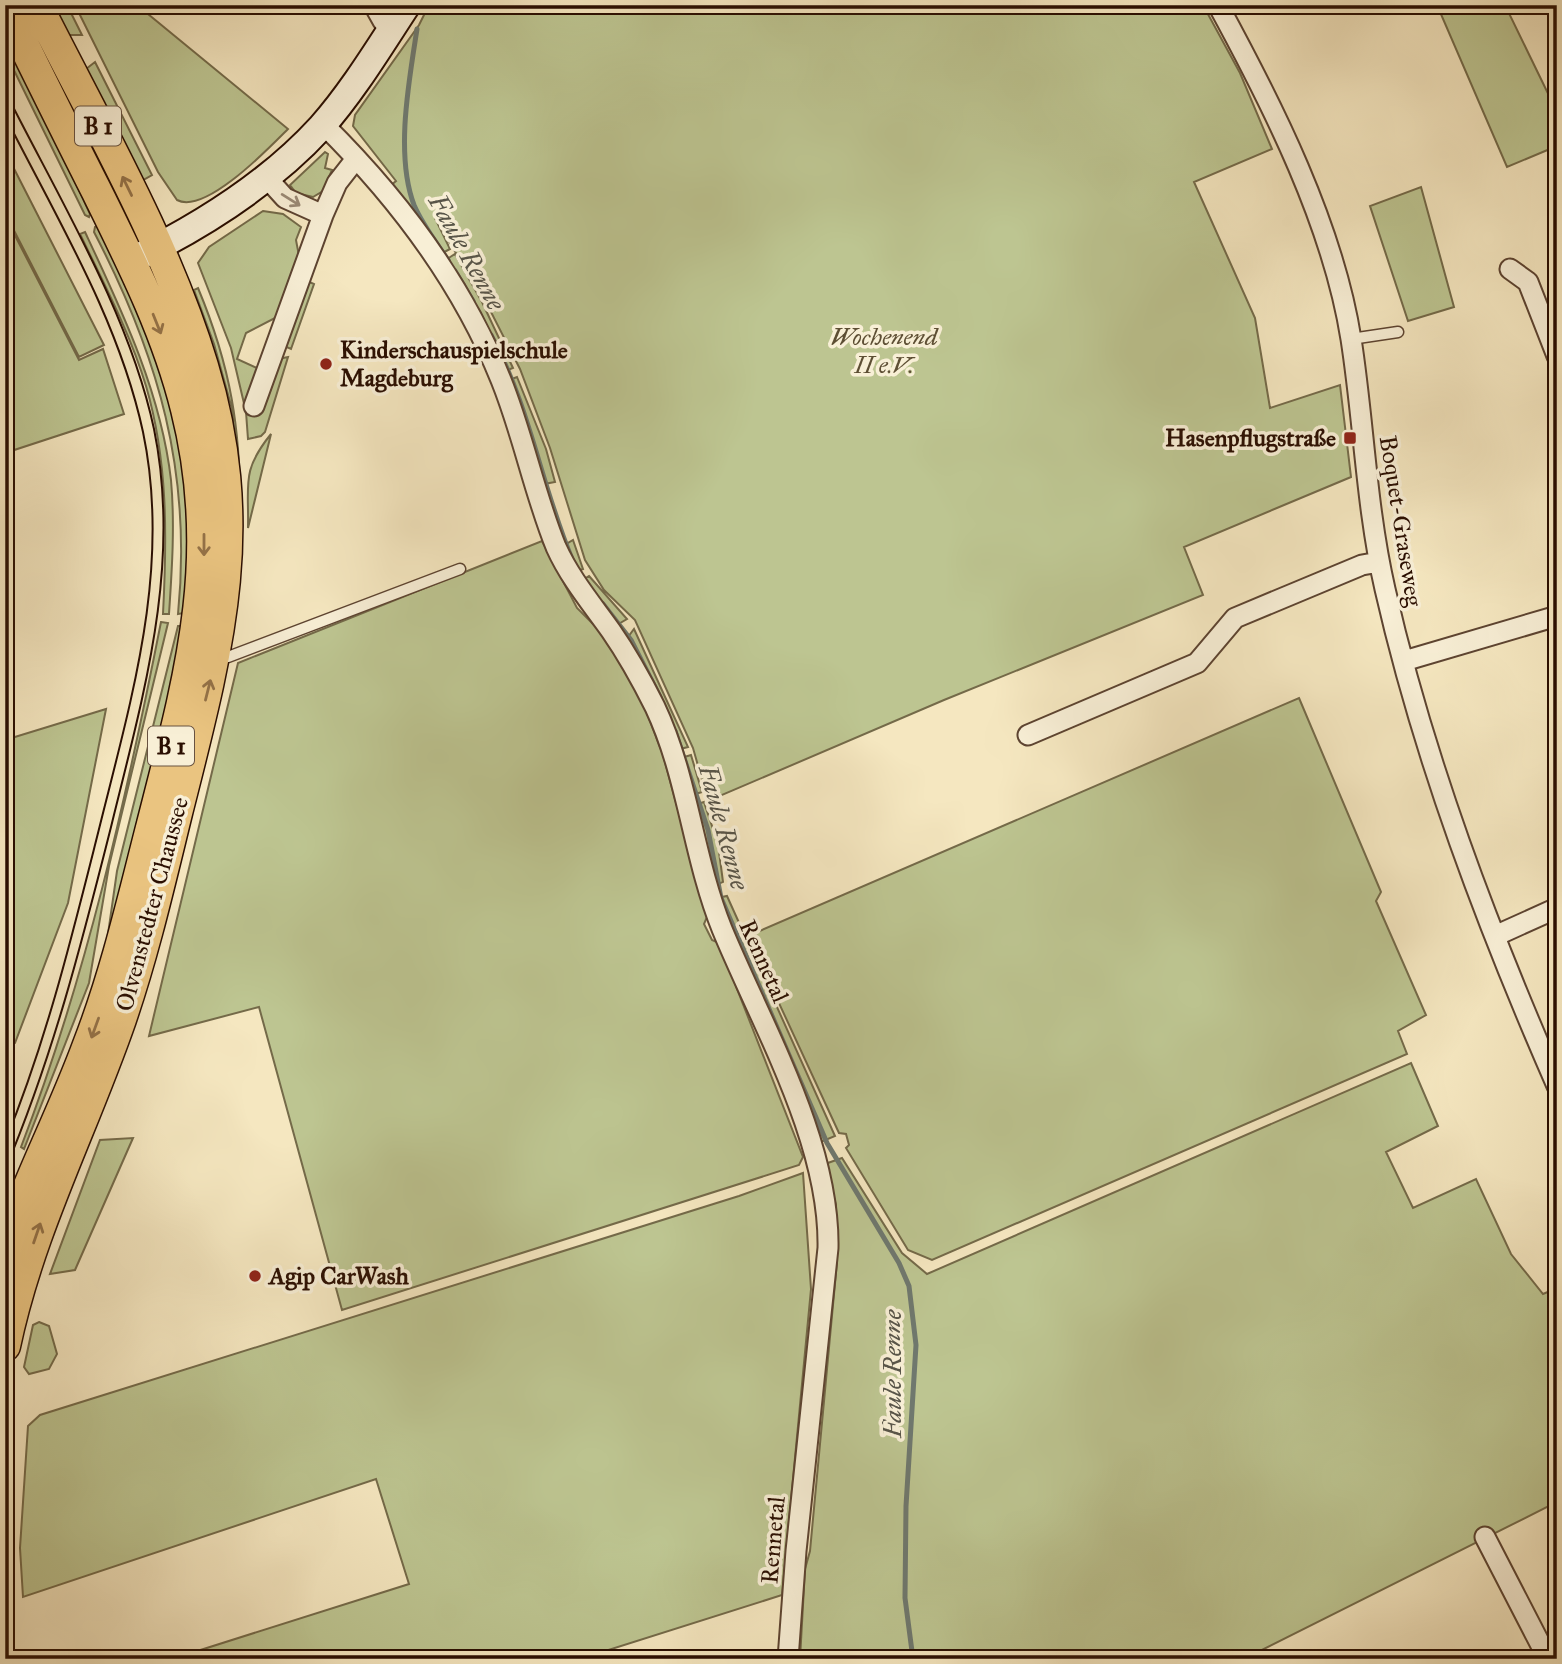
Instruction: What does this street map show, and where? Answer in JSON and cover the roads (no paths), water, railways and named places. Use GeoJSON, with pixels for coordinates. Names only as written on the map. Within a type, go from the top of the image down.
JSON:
{"type":"FeatureCollection","features":[{"type":"Feature","properties":{"kind":"main road","name":"B 1"},"geometry":{"type":"LineString","coordinates":[[37,5],[157,248]]}},
{"type":"Feature","properties":{"kind":"main road","name":"B 1"},"geometry":{"type":"LineString","coordinates":[[5,7],[130,261]]}},
{"type":"Feature","properties":{"kind":"main road","name":"Olvenstedter Chaussee"},"geometry":{"type":"LineString","coordinates":[[5,1346],[37,1232],[127,1003],[216,654],[228,565],[224,468],[203,366],[157,248]]}},
{"type":"Feature","properties":{"kind":"main road","name":"Olvenstedter Chaussee"},"geometry":{"type":"LineString","coordinates":[[5,1246],[84,1057],[113,973],[186,686],[199,621],[203,526],[192,431],[170,358],[130,261]]}},
{"type":"Feature","properties":{"kind":"street"},"geometry":{"type":"LineString","coordinates":[[374,5],[383,21],[392,28]]}},
{"type":"Feature","properties":{"kind":"street"},"geometry":{"type":"LineString","coordinates":[[130,261],[222,210],[266,177],[323,124],[407,5]]}},
{"type":"Feature","properties":{"kind":"street","name":"Boquet-Graseweg"},"geometry":{"type":"LineString","coordinates":[[1219,5],[1268,103],[1308,195],[1332,261],[1351,339],[1368,496],[1379,562],[1404,661],[1445,800],[1495,936],[1557,1086]]}},
{"type":"Feature","properties":{"kind":"street","name":"Rennetal"},"geometry":{"type":"LineString","coordinates":[[323,124],[417,233],[464,304],[500,379],[560,555],[575,582],[613,633],[655,707],[674,755],[721,927],[769,1032],[818,1168],[827,1214],[828,1248],[796,1551],[788,1659]]}},
{"type":"Feature","properties":{"kind":"street"},"geometry":{"type":"LineString","coordinates":[[254,406],[323,215],[337,183],[355,160]]}},
{"type":"Feature","properties":{"kind":"street"},"geometry":{"type":"LineString","coordinates":[[266,177],[285,198],[323,215]]}},
{"type":"Feature","properties":{"kind":"street"},"geometry":{"type":"LineString","coordinates":[[1510,269],[1528,282],[1557,356]]}},
{"type":"Feature","properties":{"kind":"street"},"geometry":{"type":"LineString","coordinates":[[1028,735],[1197,663],[1236,618],[1362,565],[1379,562]]}},
{"type":"Feature","properties":{"kind":"street"},"geometry":{"type":"LineString","coordinates":[[1404,661],[1557,616]]}},
{"type":"Feature","properties":{"kind":"street"},"geometry":{"type":"LineString","coordinates":[[1495,936],[1557,908]]}},
{"type":"Feature","properties":{"kind":"street"},"geometry":{"type":"LineString","coordinates":[[1485,1537],[1548,1659]]}},
{"type":"Feature","properties":{"kind":"lane"},"geometry":{"type":"LineString","coordinates":[[1351,339],[1398,332]]}},
{"type":"Feature","properties":{"kind":"lane"},"geometry":{"type":"LineString","coordinates":[[216,654],[228,657],[460,569]]}},
{"type":"Feature","properties":{"kind":"waterway","name":"Faule Renne"},"geometry":{"type":"LineString","coordinates":[[417,29],[405,118],[405,164],[414,205],[448,260]]}},
{"type":"Feature","properties":{"kind":"waterway","name":"Faule Renne"},"geometry":{"type":"LineString","coordinates":[[455,271],[473,301]]}},
{"type":"Feature","properties":{"kind":"waterway","name":"Faule Renne"},"geometry":{"type":"LineString","coordinates":[[491,335],[516,390],[572,559]]}},
{"type":"Feature","properties":{"kind":"waterway","name":"Faule Renne"},"geometry":{"type":"LineString","coordinates":[[603,604],[631,640],[660,697]]}},
{"type":"Feature","properties":{"kind":"waterway","name":"Faule Renne"},"geometry":{"type":"LineString","coordinates":[[675,731],[708,830],[721,898],[827,1143],[899,1263],[909,1286],[916,1345],[906,1506],[905,1598],[913,1659]]}},
{"type":"Feature","properties":{"kind":"tram line"},"geometry":{"type":"LineString","coordinates":[[5,91],[90,256],[128,342],[154,429],[162,480],[164,531],[161,581],[146,680],[89,915],[52,1043],[5,1170]]}},
{"type":"Feature","properties":{"kind":"tram line"},"geometry":{"type":"LineString","coordinates":[[5,116],[84,270],[118,350],[143,432],[151,484],[153,535],[143,636],[122,737],[57,991],[5,1142]]}},
{"type":"Feature","properties":{"kind":"place","name":"Kinderschauspielschule Magdeburg"},"geometry":{"type":"Point","coordinates":[326,364]}},
{"type":"Feature","properties":{"kind":"place","name":"Hasenpflugstraße"},"geometry":{"type":"Point","coordinates":[1350,438]}},
{"type":"Feature","properties":{"kind":"place","name":"Agip CarWash"},"geometry":{"type":"Point","coordinates":[255,1276]}},
{"type":"Feature","properties":{"kind":"park label","name":"Wochenend II e.V."},"geometry":{"type":"Point","coordinates":[884,351]}}]}
